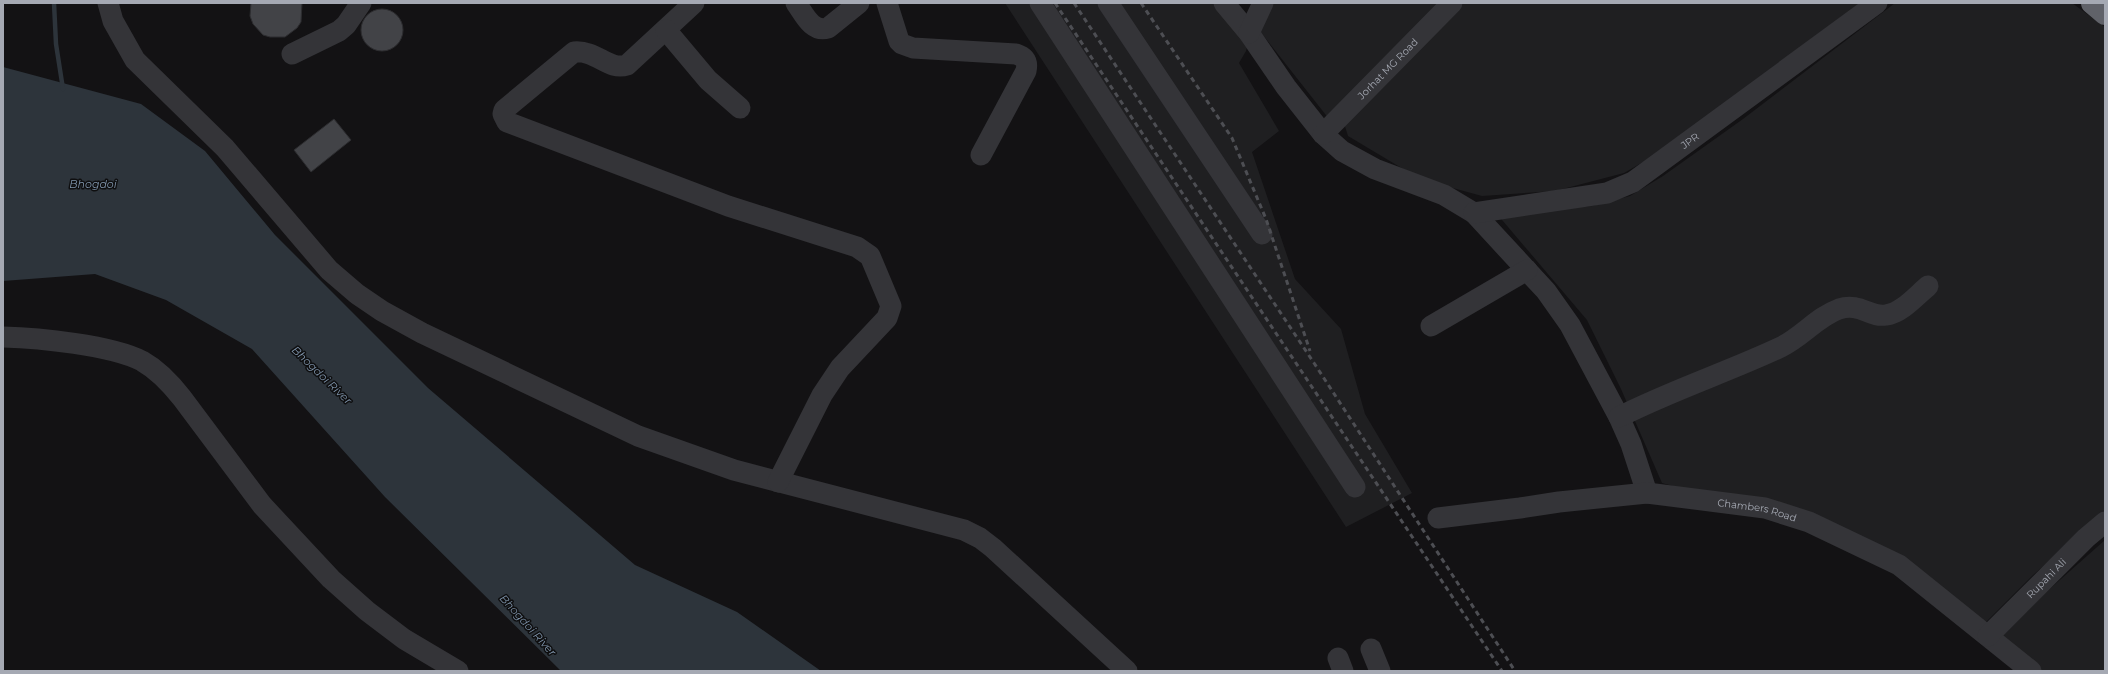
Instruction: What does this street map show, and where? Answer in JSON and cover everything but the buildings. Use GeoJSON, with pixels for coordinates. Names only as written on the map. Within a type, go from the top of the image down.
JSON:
{"type":"FeatureCollection","features":[{"type":"Feature","properties":{"kind":"highway"},"geometry":{"type":"LineString","coordinates":[[2092,3],[2105,14]]}},
{"type":"Feature","properties":{"kind":"street"},"geometry":{"type":"LineString","coordinates":[[108,3],[114,21],[135,60],[225,148],[329,270],[357,294],[422,333],[638,436],[734,470],[964,530],[980,538],[993,548],[1127,671]]}},
{"type":"Feature","properties":{"kind":"street"},"geometry":{"type":"LineString","coordinates":[[292,54],[339,31],[346,25],[361,3]]}},
{"type":"Feature","properties":{"kind":"street"},"geometry":{"type":"LineString","coordinates":[[694,3],[633,60],[621,67],[615,66],[584,51],[574,52],[504,110],[503,114],[507,122],[640,174],[728,206],[857,247],[870,256],[891,306],[890,311],[887,318],[840,368],[822,395],[778,482]]}},
{"type":"Feature","properties":{"kind":"street"},"geometry":{"type":"LineString","coordinates":[[796,3],[813,26],[823,30],[828,28],[859,3]]}},
{"type":"Feature","properties":{"kind":"street"},"geometry":{"type":"LineString","coordinates":[[887,3],[898,41],[902,44],[914,48],[1016,54],[1023,56],[1026,60],[1026,72],[981,155]]}},
{"type":"Feature","properties":{"kind":"street"},"geometry":{"type":"LineString","coordinates":[[1040,3],[1355,487]]}},
{"type":"Feature","properties":{"kind":"street"},"geometry":{"type":"LineString","coordinates":[[1108,3],[1262,234]]}},
{"type":"Feature","properties":{"kind":"street"},"geometry":{"type":"LineString","coordinates":[[1224,3],[1249,33],[1286,87],[1323,134],[1351,157],[1375,169],[1444,195],[1474,213],[1556,303],[1570,325],[1619,416],[1631,444],[1647,493]]}},
{"type":"Feature","properties":{"kind":"street"},"geometry":{"type":"LineString","coordinates":[[1249,33],[1263,3]]}},
{"type":"Feature","properties":{"kind":"street","name":"Jorhat MG Road"},"geometry":{"type":"LineString","coordinates":[[1323,134],[1452,3]]}},
{"type":"Feature","properties":{"kind":"street","name":"JPR"},"geometry":{"type":"LineString","coordinates":[[1474,213],[1607,193],[1622,189],[1877,3]]}},
{"type":"Feature","properties":{"kind":"street"},"geometry":{"type":"LineString","coordinates":[[666,30],[708,80],[740,108]]}},
{"type":"Feature","properties":{"kind":"street"},"geometry":{"type":"LineString","coordinates":[[1431,326],[1527,270]]}},
{"type":"Feature","properties":{"kind":"street"},"geometry":{"type":"LineString","coordinates":[[1619,416],[1650,401],[1783,346],[1821,318],[1840,309],[1854,306],[1875,314],[1886,315],[1897,310],[1928,286]]}},
{"type":"Feature","properties":{"kind":"street"},"geometry":{"type":"LineString","coordinates":[[3,337],[66,343],[117,352],[141,361],[154,370],[172,385],[262,505],[331,579],[367,611],[404,639],[458,671]]}},
{"type":"Feature","properties":{"kind":"street","name":"Chambers Road"},"geometry":{"type":"LineString","coordinates":[[1438,518],[1559,502],[1647,493],[1765,508],[1809,522],[1899,565],[2031,671]]}},
{"type":"Feature","properties":{"kind":"street","name":"Rupahi Ali"},"geometry":{"type":"LineString","coordinates":[[1988,636],[2086,538],[2105,522]]}},
{"type":"Feature","properties":{"kind":"street"},"geometry":{"type":"LineString","coordinates":[[1371,649],[1380,671]]}},
{"type":"Feature","properties":{"kind":"shaded area"},"geometry":{"type":"Polygon","coordinates":[[[1005,3],[1217,3],[1248,43],[1246,51],[1239,63],[1279,131],[1252,152],[1295,279],[1341,329],[1365,414],[1412,493],[1346,527],[1005,3]]]}},
{"type":"Feature","properties":{"kind":"shaded area"},"geometry":{"type":"Polygon","coordinates":[[[1271,3],[1445,3],[1329,119],[1259,30],[1271,3]]]}},
{"type":"Feature","properties":{"kind":"shaded area"},"geometry":{"type":"Polygon","coordinates":[[[1462,3],[1860,3],[1643,162],[1624,173],[1555,191],[1482,196],[1420,179],[1348,136],[1343,120],[1462,3]]]}},
{"type":"Feature","properties":{"kind":"shaded area"},"geometry":{"type":"Polygon","coordinates":[[[1895,3],[2072,3],[2105,27],[2105,511],[2031,577],[1984,624],[1863,538],[1662,483],[1621,389],[1587,320],[1497,214],[1592,206],[1630,196],[1663,176],[1743,119],[1895,3]]]}},
{"type":"Feature","properties":{"kind":"shaded area"},"geometry":{"type":"Polygon","coordinates":[[[2105,540],[2105,671],[2041,671],[1999,637],[2035,602],[2105,540]]]}},
{"type":"Feature","properties":{"kind":"water","name":"Bhogdoi"},"geometry":{"type":"Polygon","coordinates":[[[3,67],[141,104],[205,151],[275,235],[428,388],[635,565],[737,612],[821,671],[561,671],[385,497],[252,349],[166,300],[95,274],[3,281],[3,67]]]}},
{"type":"Feature","properties":{"kind":"waterway"},"geometry":{"type":"LineString","coordinates":[[54,3],[56,44],[63,89]]}},
{"type":"Feature","properties":{"kind":"railway"},"geometry":{"type":"LineString","coordinates":[[1055,3],[1502,671]]}},
{"type":"Feature","properties":{"kind":"railway"},"geometry":{"type":"LineString","coordinates":[[1074,3],[1314,363],[1515,671]]}},
{"type":"Feature","properties":{"kind":"railway"},"geometry":{"type":"LineString","coordinates":[[1141,3],[1232,138],[1266,219],[1310,351]]}},
{"type":"Feature","properties":{"kind":"water label","name":"Bhogdoi River"},"geometry":{"type":"Point","coordinates":[322,375]}},
{"type":"Feature","properties":{"kind":"water label","name":"Bhogdoi River"},"geometry":{"type":"Point","coordinates":[528,625]}}]}
